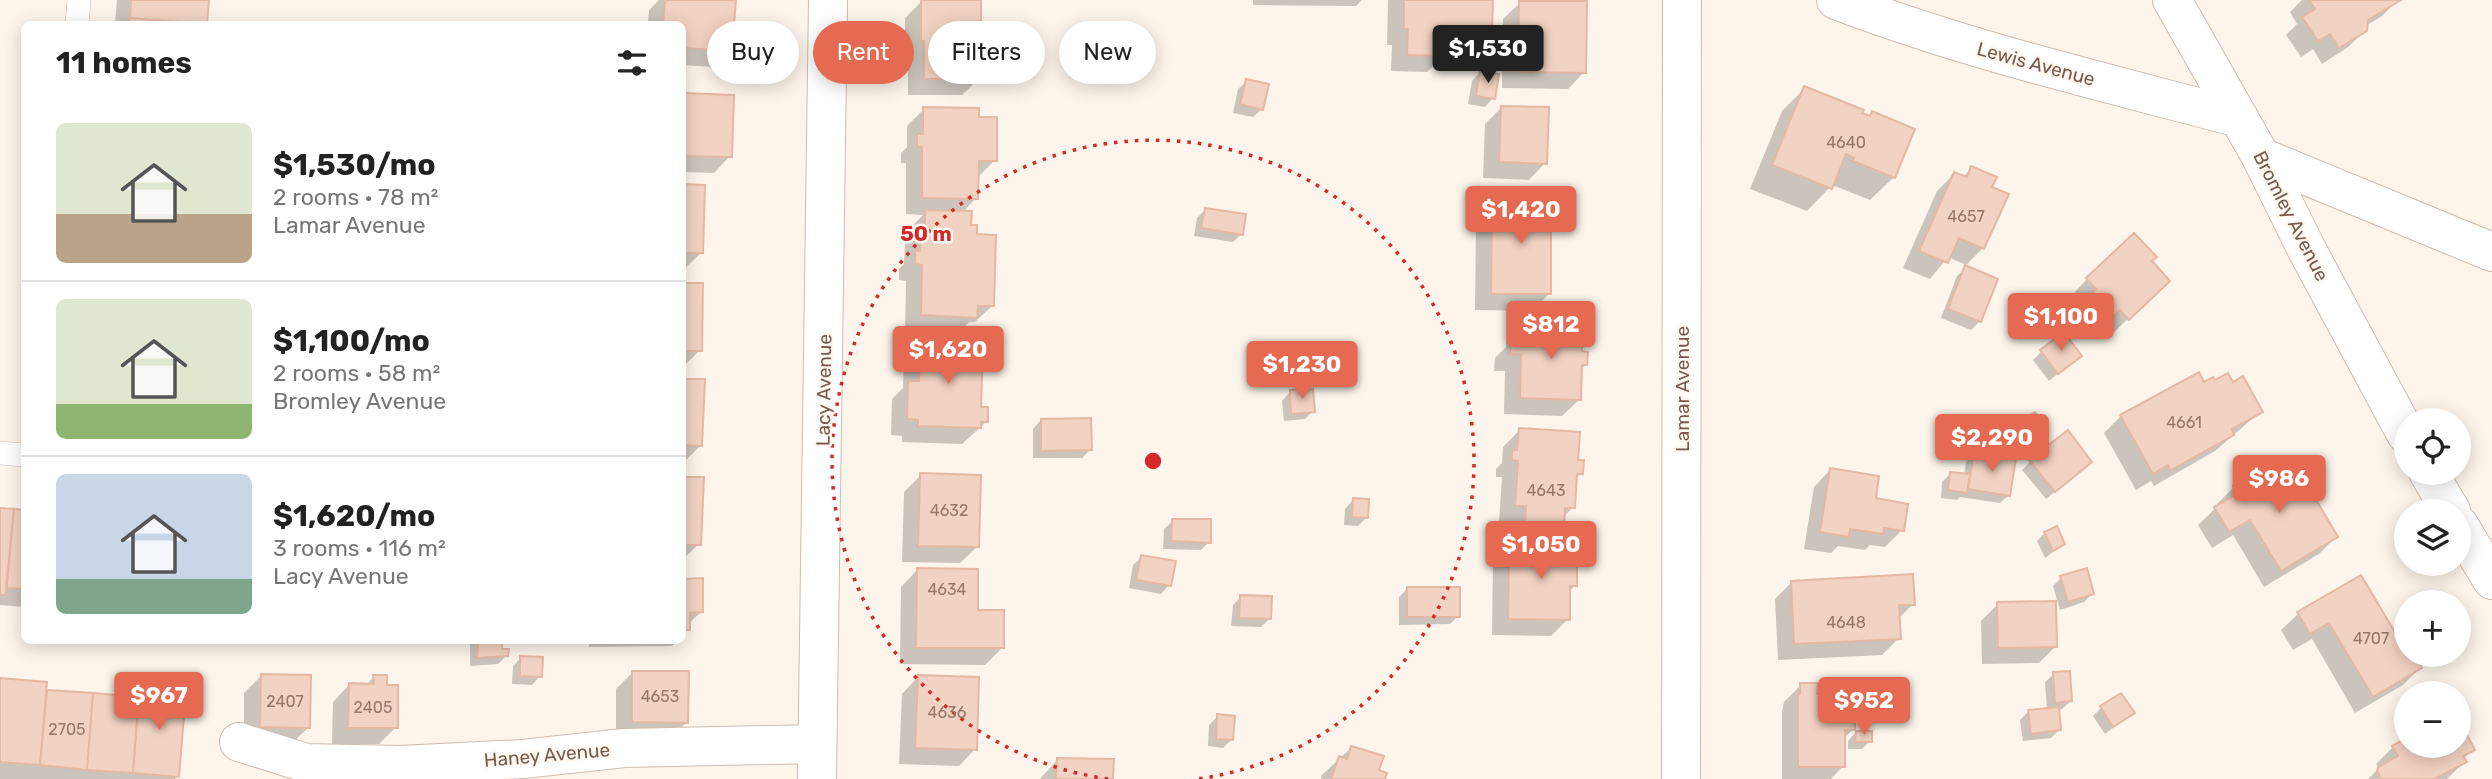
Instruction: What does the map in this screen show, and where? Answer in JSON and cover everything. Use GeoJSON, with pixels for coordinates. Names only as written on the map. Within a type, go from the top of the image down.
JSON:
{"type":"FeatureCollection","features":[{"type":"Feature","properties":{"kind":"street","name":"Lacy Avenue"},"geometry":{"type":"LineString","coordinates":[[817,762],[828,0]]}},
{"type":"Feature","properties":{"kind":"street","name":"Lamar Avenue"},"geometry":{"type":"LineString","coordinates":[[1681,779],[1682,0]]}},
{"type":"Feature","properties":{"kind":"street","name":"Lewis Avenue"},"geometry":{"type":"LineString","coordinates":[[1836,0],[1908,27],[1992,52],[2239,118]]}},
{"type":"Feature","properties":{"kind":"street","name":"Bromley Avenue"},"geometry":{"type":"LineString","coordinates":[[2172,0],[2261,157],[2394,412]]}},
{"type":"Feature","properties":{"kind":"street"},"geometry":{"type":"LineString","coordinates":[[2261,157],[2492,252]]}},
{"type":"Feature","properties":{"kind":"street"},"geometry":{"type":"LineString","coordinates":[[2471,545],[2492,580]]}},
{"type":"Feature","properties":{"kind":"street","name":"Haney Avenue"},"geometry":{"type":"LineString","coordinates":[[239,742],[306,763],[400,765],[523,759],[624,748],[817,762]]}},
{"type":"Feature","properties":{"kind":"lane"},"geometry":{"type":"LineString","coordinates":[[77,21],[79,0]]}},
{"type":"Feature","properties":{"kind":"lane"},"geometry":{"type":"LineString","coordinates":[[0,453],[21,455]]}},
{"type":"Feature","properties":{"kind":"building"},"geometry":{"type":"Polygon","coordinates":[[[131,0],[209,0],[207,21],[130,18],[131,0]]]}},
{"type":"Feature","properties":{"kind":"building"},"geometry":{"type":"Polygon","coordinates":[[[665,0],[736,0],[734,21],[707,21],[707,50],[686,48],[686,21],[663,21],[665,0]]]}},
{"type":"Feature","properties":{"kind":"building"},"geometry":{"type":"Polygon","coordinates":[[[921,0],[981,0],[981,21],[928,21],[928,79],[924,79],[924,41],[921,41],[921,0]]]}},
{"type":"Feature","properties":{"kind":"building"},"geometry":{"type":"Polygon","coordinates":[[[1404,0],[1493,0],[1492,29],[1446,28],[1446,56],[1407,55],[1408,29],[1404,29],[1404,0]]]}},
{"type":"Feature","properties":{"kind":"building"},"geometry":{"type":"Polygon","coordinates":[[[2309,0],[2401,0],[2368,20],[2367,31],[2339,48],[2330,34],[2318,41],[2302,17],[2315,9],[2309,0]]]}},
{"type":"Feature","properties":{"kind":"building"},"geometry":{"type":"Polygon","coordinates":[[[1519,1],[1587,1],[1586,73],[1518,72],[1519,1]]]}},
{"type":"Feature","properties":{"kind":"building"},"geometry":{"type":"Polygon","coordinates":[[[130,18],[168,21],[130,21],[130,18]]]}},
{"type":"Feature","properties":{"kind":"building"},"geometry":{"type":"Polygon","coordinates":[[[1480,71],[1499,74],[1495,99],[1476,96],[1480,71]]]}},
{"type":"Feature","properties":{"kind":"building"},"geometry":{"type":"Polygon","coordinates":[[[1246,79],[1269,84],[1263,110],[1240,104],[1246,79]]]}},
{"type":"Feature","properties":{"kind":"building"},"geometry":{"type":"Polygon","coordinates":[[[1804,86],[1864,110],[1862,113],[1870,116],[1872,111],[1915,129],[1895,178],[1853,161],[1854,158],[1846,154],[1832,189],[1772,165],[1804,86]]]}},
{"type":"Feature","properties":{"kind":"building"},"geometry":{"type":"Polygon","coordinates":[[[686,93],[734,95],[732,157],[686,156],[686,93]]]}},
{"type":"Feature","properties":{"kind":"building"},"geometry":{"type":"Polygon","coordinates":[[[1501,106],[1549,107],[1547,164],[1499,162],[1501,106]]]}},
{"type":"Feature","properties":{"kind":"building"},"geometry":{"type":"Polygon","coordinates":[[[923,107],[979,108],[979,117],[997,117],[997,161],[979,161],[978,199],[922,198],[922,147],[917,146],[917,134],[923,134],[923,107]]]}},
{"type":"Feature","properties":{"kind":"building"},"geometry":{"type":"Polygon","coordinates":[[[1971,166],[1997,177],[1992,187],[2009,194],[1984,249],[1959,238],[1948,263],[1919,251],[1954,172],[1967,177],[1971,166]]]}},
{"type":"Feature","properties":{"kind":"building"},"geometry":{"type":"Polygon","coordinates":[[[686,184],[705,185],[703,253],[686,253],[686,184]]]}},
{"type":"Feature","properties":{"kind":"building"},"geometry":{"type":"Polygon","coordinates":[[[1492,197],[1551,198],[1551,294],[1491,294],[1492,197]]]}},
{"type":"Feature","properties":{"kind":"building"},"geometry":{"type":"Polygon","coordinates":[[[1205,208],[1246,214],[1243,235],[1201,228],[1205,208]]]}},
{"type":"Feature","properties":{"kind":"building"},"geometry":{"type":"Polygon","coordinates":[[[925,210],[972,211],[971,225],[977,225],[977,234],[996,235],[994,306],[978,306],[977,318],[921,315],[922,265],[915,264],[915,250],[920,251],[921,224],[925,224],[925,210]]]}},
{"type":"Feature","properties":{"kind":"building"},"geometry":{"type":"Polygon","coordinates":[[[2134,233],[2157,257],[2152,261],[2170,281],[2129,320],[2120,310],[2107,321],[2086,299],[2096,289],[2086,278],[2134,233]]]}},
{"type":"Feature","properties":{"kind":"building"},"geometry":{"type":"Polygon","coordinates":[[[1965,265],[1998,279],[1981,322],[1948,309],[1965,265]]]}},
{"type":"Feature","properties":{"kind":"building"},"geometry":{"type":"Polygon","coordinates":[[[686,283],[703,283],[702,351],[686,351],[686,283]]]}},
{"type":"Feature","properties":{"kind":"building"},"geometry":{"type":"Polygon","coordinates":[[[1522,322],[1584,325],[1582,351],[1588,352],[1587,365],[1582,365],[1581,400],[1520,398],[1521,355],[1510,354],[1511,339],[1521,340],[1522,322]]]}},
{"type":"Feature","properties":{"kind":"building"},"geometry":{"type":"Polygon","coordinates":[[[2064,332],[2082,356],[2058,374],[2040,350],[2064,332]]]}},
{"type":"Feature","properties":{"kind":"building"},"geometry":{"type":"Polygon","coordinates":[[[921,340],[983,342],[981,407],[988,407],[988,422],[981,422],[981,428],[918,426],[918,420],[907,419],[908,381],[919,381],[921,340]]]}},
{"type":"Feature","properties":{"kind":"building"},"geometry":{"type":"Polygon","coordinates":[[[2199,372],[2204,382],[2228,373],[2233,382],[2243,376],[2263,412],[2232,429],[2234,435],[2171,470],[2168,465],[2153,474],[2120,415],[2199,372]]]}},
{"type":"Feature","properties":{"kind":"building"},"geometry":{"type":"Polygon","coordinates":[[[686,379],[705,379],[702,446],[686,445],[686,379]]]}},
{"type":"Feature","properties":{"kind":"building"},"geometry":{"type":"Polygon","coordinates":[[[1313,389],[1315,412],[1291,414],[1290,390],[1313,389]]]}},
{"type":"Feature","properties":{"kind":"building"},"geometry":{"type":"Polygon","coordinates":[[[2035,412],[2047,428],[2028,441],[2016,425],[2035,412]]]}},
{"type":"Feature","properties":{"kind":"building"},"geometry":{"type":"Polygon","coordinates":[[[1091,418],[1092,450],[1041,451],[1041,419],[1091,418]]]}},
{"type":"Feature","properties":{"kind":"building"},"geometry":{"type":"Polygon","coordinates":[[[1519,428],[1580,432],[1578,460],[1584,460],[1583,474],[1577,474],[1575,508],[1565,508],[1564,526],[1525,524],[1526,506],[1515,506],[1518,461],[1512,460],[1512,450],[1517,450],[1519,428]]]}},
{"type":"Feature","properties":{"kind":"building"},"geometry":{"type":"Polygon","coordinates":[[[2068,430],[2092,462],[2055,492],[2029,460],[2068,430]]]}},
{"type":"Feature","properties":{"kind":"building"},"geometry":{"type":"Polygon","coordinates":[[[1974,451],[2016,458],[2010,496],[1968,489],[1974,451]]]}},
{"type":"Feature","properties":{"kind":"building"},"geometry":{"type":"Polygon","coordinates":[[[2274,461],[2287,484],[2302,476],[2338,537],[2281,571],[2250,520],[2229,532],[2214,507],[2237,494],[2233,486],[2274,461]]]}},
{"type":"Feature","properties":{"kind":"building"},"geometry":{"type":"Polygon","coordinates":[[[1830,468],[1879,476],[1876,498],[1908,504],[1904,531],[1884,528],[1883,534],[1850,529],[1849,537],[1820,532],[1830,468]]]}},
{"type":"Feature","properties":{"kind":"building"},"geometry":{"type":"Polygon","coordinates":[[[1950,472],[1970,474],[1967,493],[1948,490],[1950,472]]]}},
{"type":"Feature","properties":{"kind":"building"},"geometry":{"type":"Polygon","coordinates":[[[920,473],[981,475],[979,547],[918,546],[920,473]]]}},
{"type":"Feature","properties":{"kind":"building"},"geometry":{"type":"Polygon","coordinates":[[[686,477],[704,477],[701,545],[686,545],[686,477]]]}},
{"type":"Feature","properties":{"kind":"building"},"geometry":{"type":"Polygon","coordinates":[[[1353,498],[1369,499],[1368,518],[1352,517],[1353,498]]]}},
{"type":"Feature","properties":{"kind":"building"},"geometry":{"type":"Polygon","coordinates":[[[0,508],[14,509],[6,595],[0,595],[0,508]]]}},
{"type":"Feature","properties":{"kind":"building"},"geometry":{"type":"Polygon","coordinates":[[[14,509],[21,510],[21,589],[6,588],[14,509]]]}},
{"type":"Feature","properties":{"kind":"building"},"geometry":{"type":"Polygon","coordinates":[[[1172,519],[1211,519],[1211,543],[1171,541],[1172,519]]]}},
{"type":"Feature","properties":{"kind":"building"},"geometry":{"type":"Polygon","coordinates":[[[2057,526],[2065,544],[2053,551],[2044,532],[2057,526]]]}},
{"type":"Feature","properties":{"kind":"building"},"geometry":{"type":"Polygon","coordinates":[[[1509,544],[1572,545],[1572,553],[1577,553],[1577,586],[1570,586],[1570,620],[1508,619],[1509,544]]]}},
{"type":"Feature","properties":{"kind":"building"},"geometry":{"type":"Polygon","coordinates":[[[1141,555],[1176,561],[1171,586],[1136,580],[1141,555]]]}},
{"type":"Feature","properties":{"kind":"building"},"geometry":{"type":"Polygon","coordinates":[[[917,568],[978,569],[978,610],[1004,610],[1004,648],[916,648],[917,568]]]}},
{"type":"Feature","properties":{"kind":"building"},"geometry":{"type":"Polygon","coordinates":[[[2087,568],[2094,594],[2068,602],[2060,576],[2087,568]]]}},
{"type":"Feature","properties":{"kind":"building"},"geometry":{"type":"Polygon","coordinates":[[[1913,574],[1915,605],[1899,605],[1901,639],[1794,644],[1791,581],[1913,574]]]}},
{"type":"Feature","properties":{"kind":"building"},"geometry":{"type":"Polygon","coordinates":[[[2361,575],[2394,631],[2394,667],[2422,668],[2400,681],[2394,681],[2394,685],[2373,697],[2329,623],[2310,634],[2297,612],[2361,575]]]}},
{"type":"Feature","properties":{"kind":"building"},"geometry":{"type":"Polygon","coordinates":[[[703,578],[703,612],[690,613],[690,630],[686,630],[686,579],[703,578]]]}},
{"type":"Feature","properties":{"kind":"building"},"geometry":{"type":"Polygon","coordinates":[[[1407,587],[1460,587],[1460,617],[1407,617],[1407,587]]]}},
{"type":"Feature","properties":{"kind":"building"},"geometry":{"type":"Polygon","coordinates":[[[1240,595],[1272,596],[1271,619],[1239,618],[1240,595]]]}},
{"type":"Feature","properties":{"kind":"building"},"geometry":{"type":"Polygon","coordinates":[[[2056,601],[2057,647],[1998,648],[1997,602],[2056,601]]]}},
{"type":"Feature","properties":{"kind":"building"},"geometry":{"type":"Polygon","coordinates":[[[478,644],[502,644],[502,649],[509,649],[508,656],[477,658],[478,644]]]}},
{"type":"Feature","properties":{"kind":"building"},"geometry":{"type":"Polygon","coordinates":[[[520,656],[543,657],[542,677],[520,676],[520,656]]]}},
{"type":"Feature","properties":{"kind":"building"},"geometry":{"type":"Polygon","coordinates":[[[632,671],[689,671],[688,723],[632,722],[632,671]]]}},
{"type":"Feature","properties":{"kind":"building"},"geometry":{"type":"Polygon","coordinates":[[[2070,671],[2072,701],[2055,703],[2053,672],[2070,671]]]}},
{"type":"Feature","properties":{"kind":"building"},"geometry":{"type":"Polygon","coordinates":[[[261,674],[311,675],[310,728],[260,727],[261,674]]]}},
{"type":"Feature","properties":{"kind":"building"},"geometry":{"type":"Polygon","coordinates":[[[373,675],[387,675],[387,685],[398,685],[398,728],[348,728],[349,683],[374,684],[373,675]]]}},
{"type":"Feature","properties":{"kind":"building"},"geometry":{"type":"Polygon","coordinates":[[[918,675],[979,677],[977,750],[915,748],[918,675]]]}},
{"type":"Feature","properties":{"kind":"building"},"geometry":{"type":"Polygon","coordinates":[[[0,678],[47,682],[40,765],[0,762],[0,678]]]}},
{"type":"Feature","properties":{"kind":"building"},"geometry":{"type":"Polygon","coordinates":[[[1800,683],[1818,683],[1817,694],[1854,695],[1855,730],[1845,730],[1845,767],[1798,767],[1800,683]]]}},
{"type":"Feature","properties":{"kind":"building"},"geometry":{"type":"Polygon","coordinates":[[[139,688],[186,692],[179,777],[133,773],[139,688]]]}},
{"type":"Feature","properties":{"kind":"building"},"geometry":{"type":"Polygon","coordinates":[[[47,690],[93,693],[87,770],[40,765],[47,690]]]}},
{"type":"Feature","properties":{"kind":"building"},"geometry":{"type":"Polygon","coordinates":[[[93,693],[139,697],[133,773],[87,770],[93,693]]]}},
{"type":"Feature","properties":{"kind":"building"},"geometry":{"type":"Polygon","coordinates":[[[2121,693],[2135,713],[2113,727],[2100,706],[2121,693]]]}},
{"type":"Feature","properties":{"kind":"building"},"geometry":{"type":"Polygon","coordinates":[[[2059,707],[2061,730],[2031,734],[2028,710],[2059,707]]]}},
{"type":"Feature","properties":{"kind":"building"},"geometry":{"type":"Polygon","coordinates":[[[1217,714],[1235,716],[1233,740],[1216,739],[1217,714]]]}},
{"type":"Feature","properties":{"kind":"building"},"geometry":{"type":"Polygon","coordinates":[[[1856,731],[1872,731],[1872,742],[1855,742],[1856,731]]]}},
{"type":"Feature","properties":{"kind":"building"},"geometry":{"type":"Polygon","coordinates":[[[1351,746],[1384,756],[1379,770],[1387,773],[1385,779],[1331,779],[1339,756],[1347,759],[1351,746]]]}},
{"type":"Feature","properties":{"kind":"building"},"geometry":{"type":"Polygon","coordinates":[[[1057,758],[1114,759],[1113,779],[1056,779],[1057,758]]]}},
{"type":"Feature","properties":{"kind":"building"},"geometry":{"type":"Polygon","coordinates":[[[2394,758],[2464,758],[2467,762],[2435,779],[2381,779],[2378,767],[2394,758]]]}}]}
